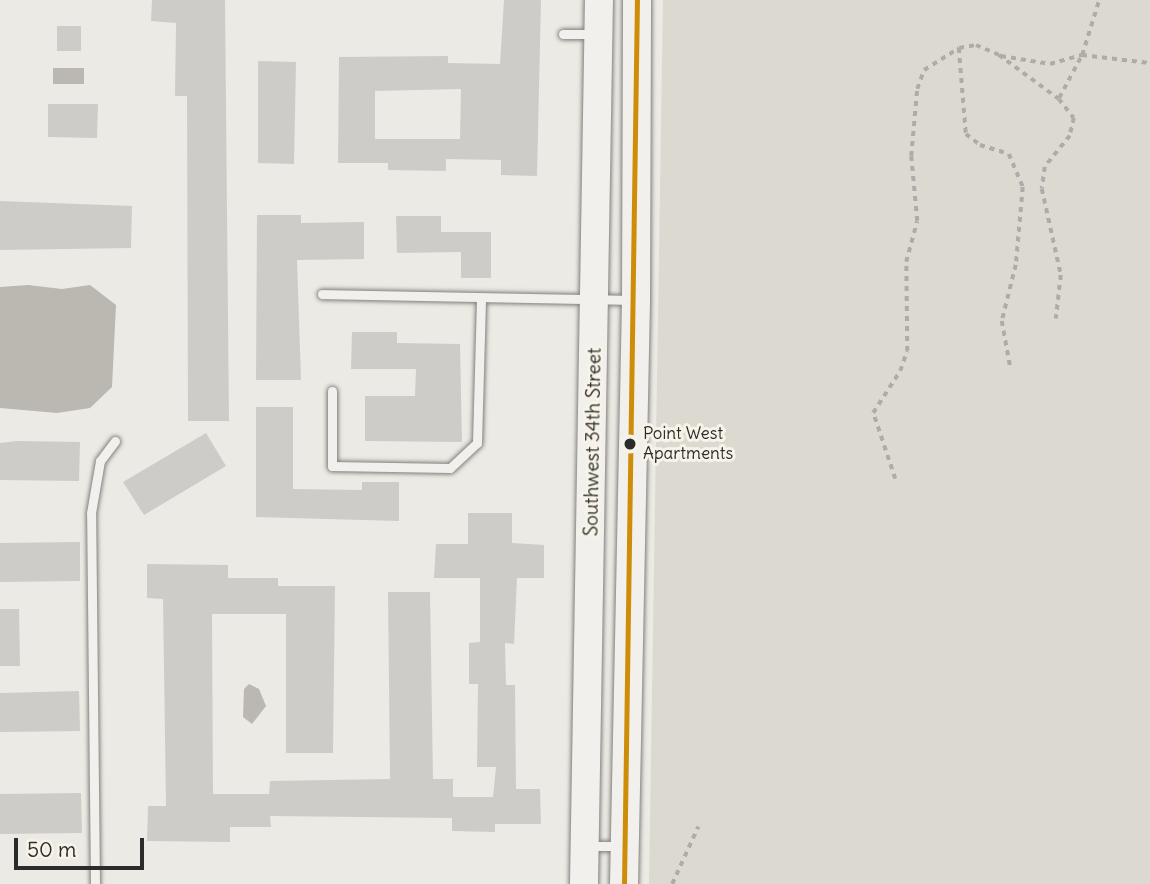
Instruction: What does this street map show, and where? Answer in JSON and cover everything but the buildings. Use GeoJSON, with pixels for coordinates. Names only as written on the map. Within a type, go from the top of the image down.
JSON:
{"type":"FeatureCollection","features":[{"type":"Feature","properties":{"kind":"main road","name":"Southwest 34th Street"},"geometry":{"type":"LineString","coordinates":[[584,884],[599,0]]}},
{"type":"Feature","properties":{"kind":"main road","name":"Southwest 34th Street"},"geometry":{"type":"LineString","coordinates":[[624,884],[636,300],[637,0]]}},
{"type":"Feature","properties":{"kind":"lane"},"geometry":{"type":"LineString","coordinates":[[563,34],[599,34]]}},
{"type":"Feature","properties":{"kind":"lane"},"geometry":{"type":"LineString","coordinates":[[322,294],[636,300]]}},
{"type":"Feature","properties":{"kind":"lane"},"geometry":{"type":"LineString","coordinates":[[332,391],[332,466],[450,468],[477,443],[481,298]]}},
{"type":"Feature","properties":{"kind":"lane"},"geometry":{"type":"LineString","coordinates":[[95,884],[91,513],[100,461],[115,441]]}},
{"type":"Feature","properties":{"kind":"lane"},"geometry":{"type":"LineString","coordinates":[[585,846],[625,846]]}},
{"type":"Feature","properties":{"kind":"path"},"geometry":{"type":"LineString","coordinates":[[1059,99],[1082,55],[1098,0]]}},
{"type":"Feature","properties":{"kind":"path"},"geometry":{"type":"LineString","coordinates":[[895,479],[873,413],[900,371],[907,351],[906,261],[917,221],[911,156],[916,89],[924,70],[959,48],[976,46],[999,55],[1050,64],[1082,55],[1150,64]]}},
{"type":"Feature","properties":{"kind":"path"},"geometry":{"type":"LineString","coordinates":[[959,48],[960,106],[967,134],[980,145],[1009,154],[1023,187],[1016,265],[1002,321],[1010,365]]}},
{"type":"Feature","properties":{"kind":"path"},"geometry":{"type":"LineString","coordinates":[[999,55],[1059,99],[1074,123],[1067,142],[1048,161],[1042,190],[1061,275],[1056,319]]}},
{"type":"Feature","properties":{"kind":"path"},"geometry":{"type":"LineString","coordinates":[[673,884],[698,827]]}},
{"type":"Feature","properties":{"kind":"shaded area"},"geometry":{"type":"Polygon","coordinates":[[[663,0],[1150,0],[1150,884],[649,884],[663,0]]]}},
{"type":"Feature","properties":{"kind":"shaded area"},"geometry":{"type":"Polygon","coordinates":[[[53,68],[84,68],[84,84],[53,84],[53,68]]]}},
{"type":"Feature","properties":{"kind":"shaded area"},"geometry":{"type":"Polygon","coordinates":[[[28,285],[62,289],[90,285],[116,305],[112,387],[90,408],[57,413],[0,408],[0,287],[28,285]]]}},
{"type":"Feature","properties":{"kind":"shaded area"},"geometry":{"type":"Polygon","coordinates":[[[249,684],[259,689],[266,706],[252,724],[243,717],[244,689],[249,684]]]}},
{"type":"Feature","properties":{"kind":"transit line"},"geometry":{"type":"LineString","coordinates":[[624,884],[637,0]]}},
{"type":"Feature","properties":{"kind":"place","name":"Point West Apartments"},"geometry":{"type":"Point","coordinates":[630,444]}}]}
